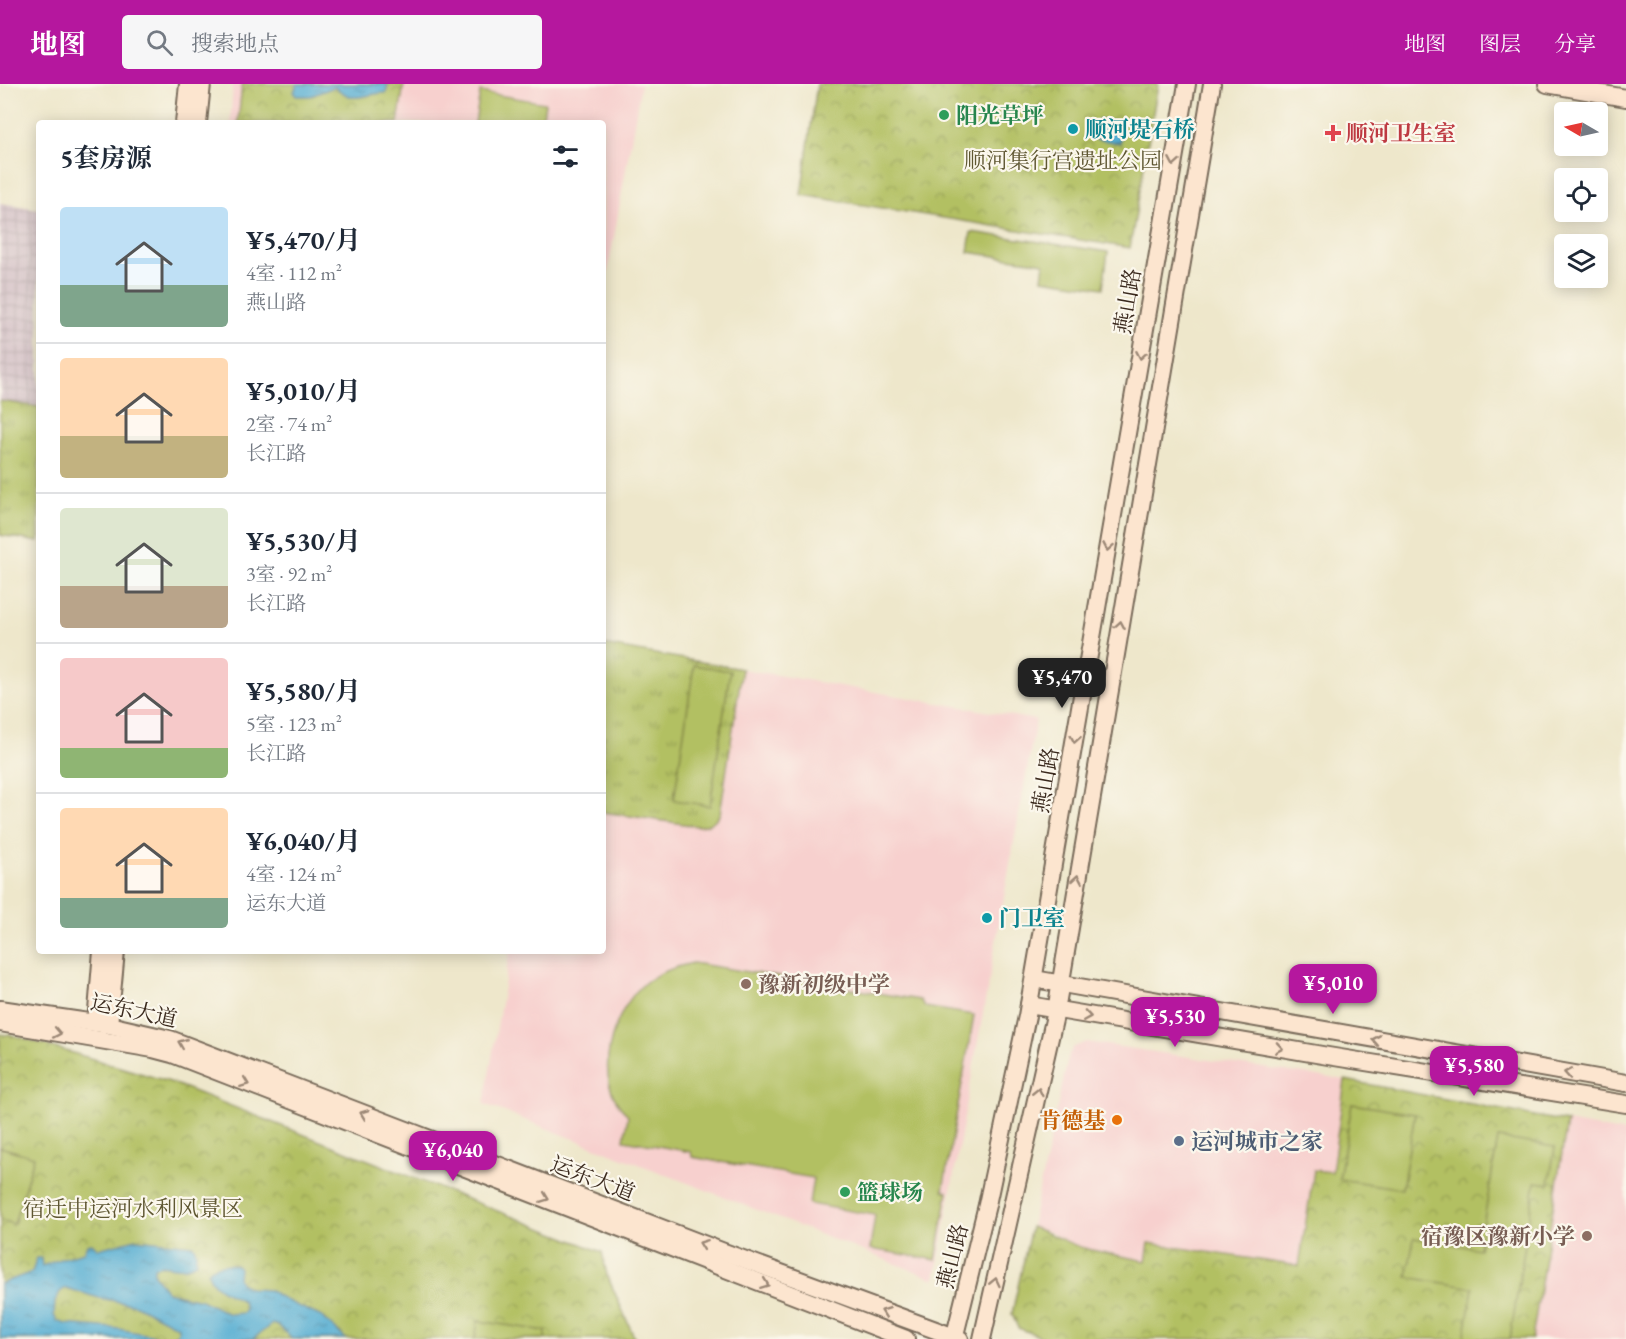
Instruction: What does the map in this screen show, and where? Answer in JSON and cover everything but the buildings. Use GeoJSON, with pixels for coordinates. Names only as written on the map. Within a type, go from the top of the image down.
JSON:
{"type":"FeatureCollection","features":[{"type":"Feature","properties":{"kind":"street"},"geometry":{"type":"LineString","coordinates":[[184,120],[188,84]]}},
{"type":"Feature","properties":{"kind":"street"},"geometry":{"type":"LineString","coordinates":[[198,120],[202,84]]}},
{"type":"Feature","properties":{"kind":"street","name":"燕山路"},"geometry":{"type":"LineString","coordinates":[[956,1339],[987,1205],[1034,979],[1187,84]]}},
{"type":"Feature","properties":{"kind":"street"},"geometry":{"type":"LineString","coordinates":[[982,1339],[1056,1011],[1212,84]]}},
{"type":"Feature","properties":{"kind":"street"},"geometry":{"type":"LineString","coordinates":[[1547,84],[1626,98]]}},
{"type":"Feature","properties":{"kind":"street"},"geometry":{"type":"LineString","coordinates":[[102,954],[102,1024]]}},
{"type":"Feature","properties":{"kind":"street"},"geometry":{"type":"LineString","coordinates":[[102,1024],[115,954]]}},
{"type":"Feature","properties":{"kind":"street"},"geometry":{"type":"LineString","coordinates":[[1034,979],[1626,1083]]}},
{"type":"Feature","properties":{"kind":"street"},"geometry":{"type":"LineString","coordinates":[[1029,1005],[1626,1104]]}},
{"type":"Feature","properties":{"kind":"street","name":"运东大道"},"geometry":{"type":"LineString","coordinates":[[0,1009],[102,1024],[170,1039],[956,1339]]}},
{"type":"Feature","properties":{"kind":"street","name":"运东大道"},"geometry":{"type":"LineString","coordinates":[[0,1023],[172,1054],[906,1339]]}},
{"type":"Feature","properties":{"kind":"shaded area"},"geometry":{"type":"Polygon","coordinates":[[[233,84],[641,84],[606,282],[606,120],[230,120],[233,84]]]}},
{"type":"Feature","properties":{"kind":"shaded area"},"geometry":{"type":"Polygon","coordinates":[[[0,203],[36,209],[36,541],[0,535],[0,203]]]}},
{"type":"Feature","properties":{"kind":"shaded area","name":"豫新初级中学"},"geometry":{"type":"Polygon","coordinates":[[[606,646],[1036,720],[935,1279],[484,1104],[509,954],[606,954],[606,646]]]}},
{"type":"Feature","properties":{"kind":"shaded area","name":"运河城市之家"},"geometry":{"type":"Polygon","coordinates":[[[1087,1042],[1345,1080],[1332,1173],[1314,1170],[1299,1266],[1150,1243],[1147,1261],[1084,1248],[1067,1242],[1050,1232],[1031,1227],[1069,1054],[1074,1047],[1087,1042]]]}},
{"type":"Feature","properties":{"kind":"shaded area","name":"宿豫区豫新小学"},"geometry":{"type":"Polygon","coordinates":[[[1567,1122],[1626,1133],[1626,1339],[1532,1339],[1567,1122]]]}},
{"type":"Feature","properties":{"kind":"green space"},"geometry":{"type":"Polygon","coordinates":[[[242,84],[404,84],[398,120],[238,120],[242,84]]]}},
{"type":"Feature","properties":{"kind":"green space","name":"顺河集行宫遗址公园"},"geometry":{"type":"Polygon","coordinates":[[[817,84],[1158,84],[1130,248],[801,195],[817,84]]]}},
{"type":"Feature","properties":{"kind":"green space"},"geometry":{"type":"Polygon","coordinates":[[[480,92],[545,103],[542,120],[475,120],[480,92]]]}},
{"type":"Feature","properties":{"kind":"green space"},"geometry":{"type":"Polygon","coordinates":[[[971,232],[1108,252],[1103,288],[1042,279],[1044,263],[968,252],[971,232]]]}},
{"type":"Feature","properties":{"kind":"green space"},"geometry":{"type":"Polygon","coordinates":[[[0,401],[36,407],[36,541],[0,535],[0,401]]]}},
{"type":"Feature","properties":{"kind":"green space"},"geometry":{"type":"Polygon","coordinates":[[[606,646],[742,669],[720,814],[710,823],[697,826],[606,812],[606,646]]]}},
{"type":"Feature","properties":{"kind":"green space"},"geometry":{"type":"Polygon","coordinates":[[[694,665],[730,671],[710,806],[674,800],[694,665]]]}},
{"type":"Feature","properties":{"kind":"green space"},"geometry":{"type":"Polygon","coordinates":[[[693,963],[920,1000],[925,1007],[974,1015],[943,1190],[948,1192],[936,1260],[870,1249],[875,1215],[809,1204],[813,1178],[692,1157],[691,1152],[624,1140],[628,1115],[616,1101],[610,1084],[608,1066],[615,1028],[623,1010],[646,982],[669,970],[693,963]]]}},
{"type":"Feature","properties":{"kind":"green space","name":"宿迁中运河水利风景区"},"geometry":{"type":"Polygon","coordinates":[[[0,1034],[16,1036],[170,1082],[602,1252],[607,1275],[635,1339],[0,1339],[0,1034]]]}},
{"type":"Feature","properties":{"kind":"green space"},"geometry":{"type":"Polygon","coordinates":[[[1345,1080],[1567,1122],[1532,1339],[1046,1339],[1018,1328],[1012,1314],[1031,1227],[1080,1247],[1146,1261],[1149,1243],[1299,1266],[1314,1170],[1332,1172],[1345,1080]]]}},
{"type":"Feature","properties":{"kind":"green space"},"geometry":{"type":"Polygon","coordinates":[[[1352,1104],[1415,1114],[1402,1189],[1339,1179],[1352,1104]]]}},
{"type":"Feature","properties":{"kind":"green space"},"geometry":{"type":"Polygon","coordinates":[[[1498,1138],[1555,1147],[1549,1184],[1535,1182],[1510,1339],[1464,1339],[1473,1288],[1407,1277],[1414,1238],[1479,1249],[1498,1138]]]}},
{"type":"Feature","properties":{"kind":"green space"},"geometry":{"type":"Polygon","coordinates":[[[0,1147],[34,1157],[14,1224],[0,1220],[0,1147]]]}},
{"type":"Feature","properties":{"kind":"green space"},"geometry":{"type":"Polygon","coordinates":[[[478,1321],[546,1331],[545,1339],[475,1339],[478,1321]]]}},
{"type":"Feature","properties":{"kind":"water"},"geometry":{"type":"Polygon","coordinates":[[[297,84],[388,84],[386,93],[351,97],[334,87],[311,96],[297,96],[294,92],[297,84]]]}},
{"type":"Feature","properties":{"kind":"water"},"geometry":{"type":"Polygon","coordinates":[[[1098,119],[1123,123],[1120,143],[1095,139],[1098,119]]]}},
{"type":"Feature","properties":{"kind":"water"},"geometry":{"type":"Polygon","coordinates":[[[136,1239],[193,1245],[196,1251],[196,1263],[179,1268],[164,1265],[154,1267],[154,1274],[167,1292],[201,1300],[229,1314],[243,1313],[245,1310],[243,1301],[217,1286],[208,1272],[225,1264],[236,1265],[239,1268],[240,1283],[252,1289],[269,1290],[322,1317],[346,1339],[292,1339],[279,1326],[272,1324],[253,1339],[0,1339],[0,1284],[32,1272],[37,1258],[41,1258],[42,1266],[84,1252],[87,1244],[92,1243],[98,1249],[136,1239]],[[66,1288],[60,1292],[55,1302],[54,1315],[57,1321],[66,1324],[113,1328],[161,1337],[171,1337],[178,1333],[178,1327],[136,1305],[99,1298],[66,1288]]]}},
{"type":"Feature","properties":{"kind":"place","name":"阳光草坪"},"geometry":{"type":"Point","coordinates":[944,115]}},
{"type":"Feature","properties":{"kind":"place","name":"顺河堤石桥"},"geometry":{"type":"Point","coordinates":[1073,129]}},
{"type":"Feature","properties":{"kind":"place","name":"顺河卫生室"},"geometry":{"type":"Point","coordinates":[1333,133]}},
{"type":"Feature","properties":{"kind":"place","name":"门卫室"},"geometry":{"type":"Point","coordinates":[987,918]}},
{"type":"Feature","properties":{"kind":"place","name":"豫新初级中学"},"geometry":{"type":"Point","coordinates":[746,984]}},
{"type":"Feature","properties":{"kind":"place","name":"肯德基"},"geometry":{"type":"Point","coordinates":[1117,1120]}},
{"type":"Feature","properties":{"kind":"place","name":"运河城市之家"},"geometry":{"type":"Point","coordinates":[1179,1141]}},
{"type":"Feature","properties":{"kind":"place","name":"篮球场"},"geometry":{"type":"Point","coordinates":[845,1192]}},
{"type":"Feature","properties":{"kind":"place","name":"宿豫区豫新小学"},"geometry":{"type":"Point","coordinates":[1587,1236]}}]}
